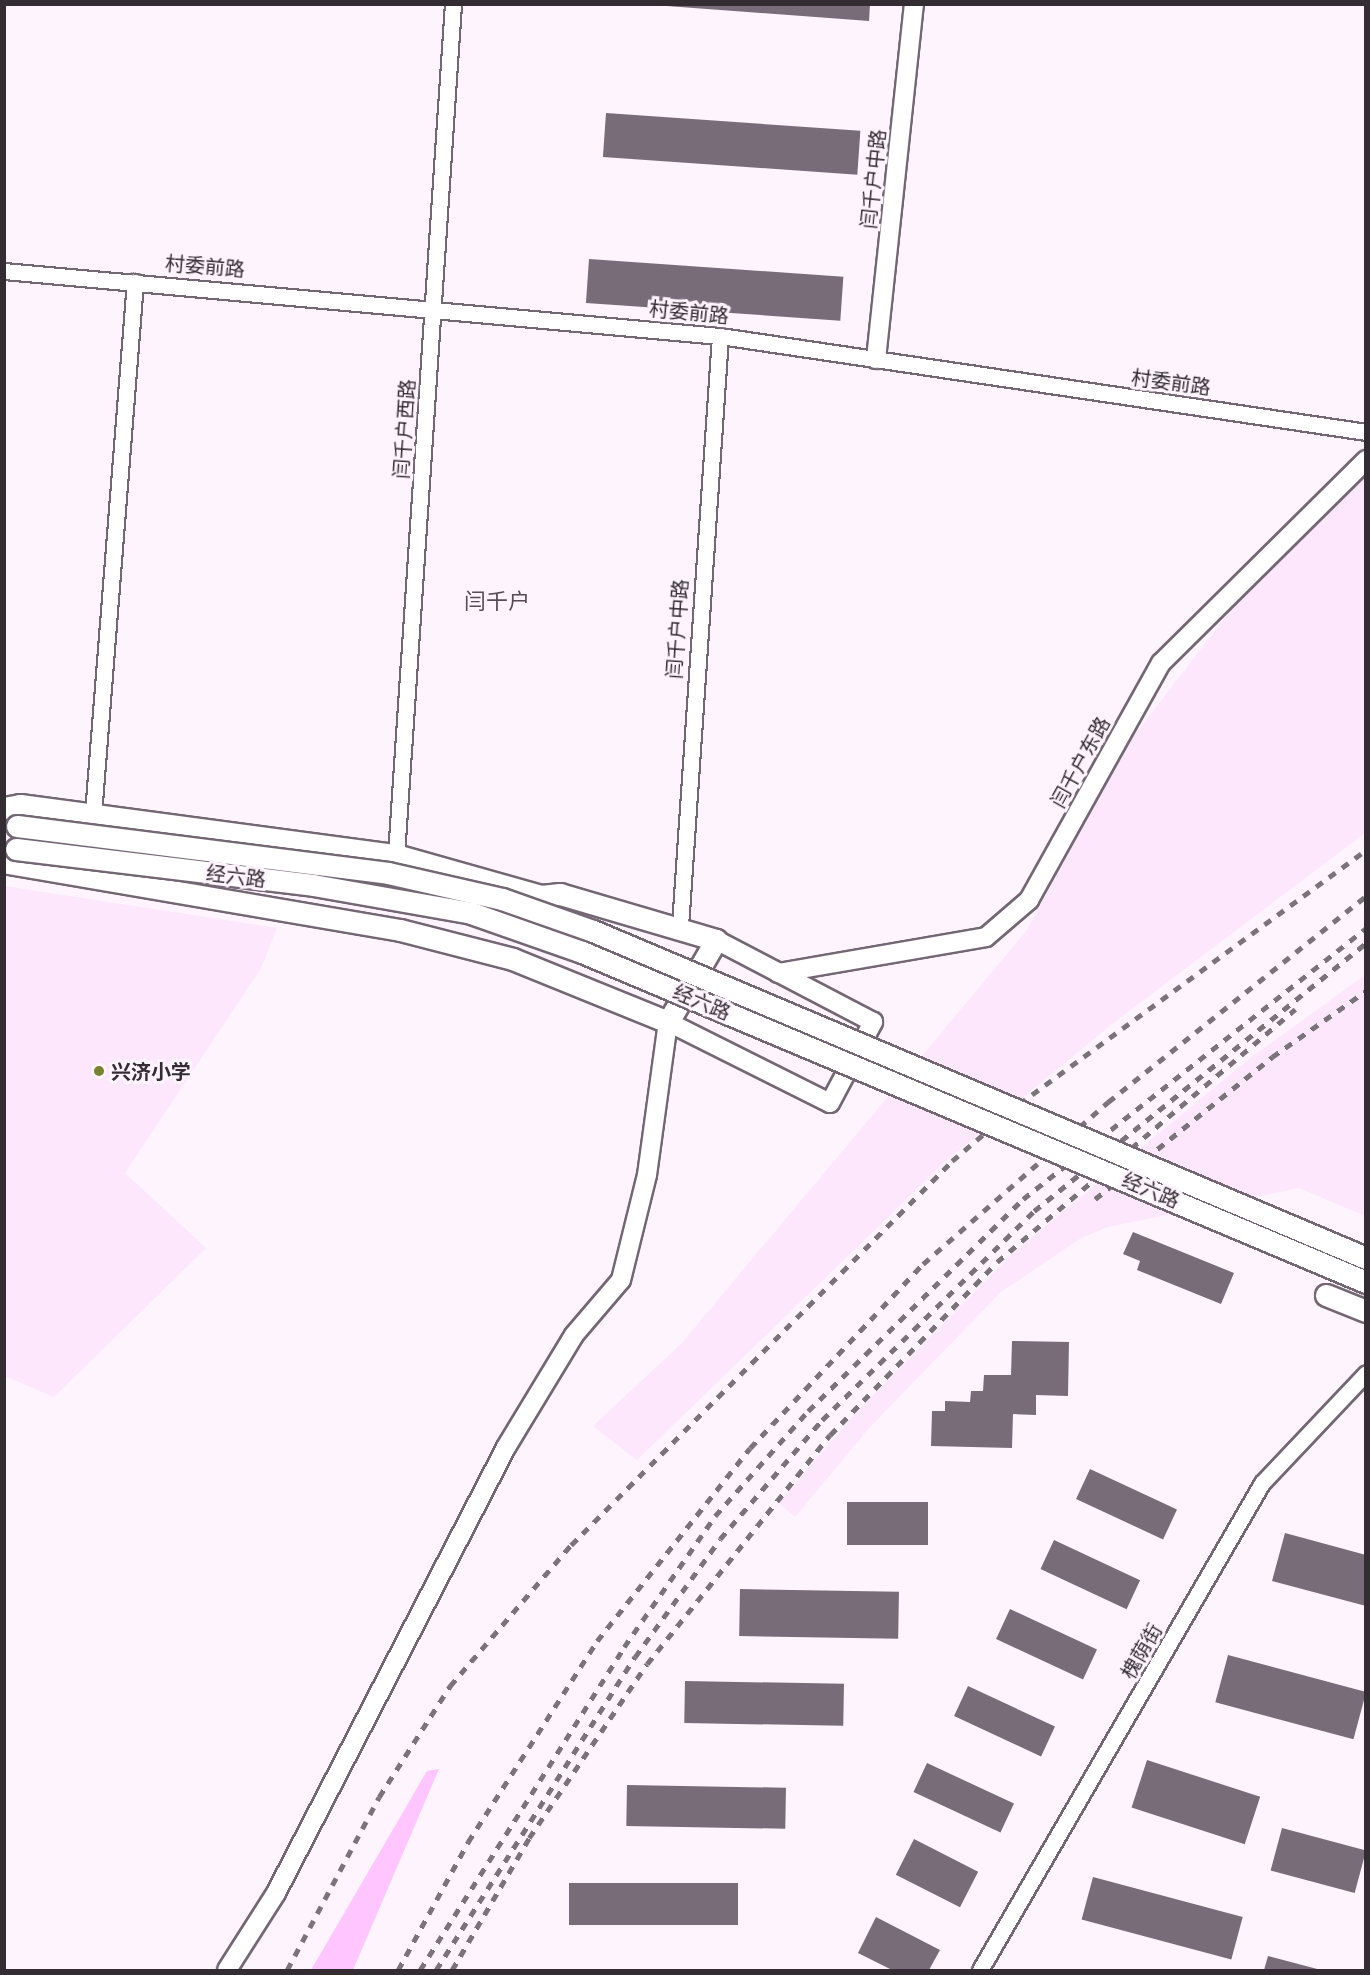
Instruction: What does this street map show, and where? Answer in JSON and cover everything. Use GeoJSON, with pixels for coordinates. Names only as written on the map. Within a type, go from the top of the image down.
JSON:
{"type":"FeatureCollection","features":[{"type":"Feature","properties":{"kind":"main road"},"geometry":{"type":"LineString","coordinates":[[4,808],[20,805],[396,855],[541,896],[560,894],[680,926],[716,940],[668,1022],[513,959],[400,930],[8,852]]}},
{"type":"Feature","properties":{"kind":"main road","name":"经六路"},"geometry":{"type":"LineString","coordinates":[[11,825],[388,873],[539,911],[1365,1257]]}},
{"type":"Feature","properties":{"kind":"main road","name":"经六路"},"geometry":{"type":"LineString","coordinates":[[8,852],[313,885],[471,913],[582,952],[1365,1282]]}},
{"type":"Feature","properties":{"kind":"main road"},"geometry":{"type":"LineString","coordinates":[[1365,1282],[1326,1295],[1365,1311]]}},
{"type":"Feature","properties":{"kind":"street","name":"闫千户西路"},"geometry":{"type":"LineString","coordinates":[[396,855],[453,4]]}},
{"type":"Feature","properties":{"kind":"street","name":"闫千户中路"},"geometry":{"type":"LineString","coordinates":[[876,359],[915,4]]}},
{"type":"Feature","properties":{"kind":"street","name":"村委前路"},"geometry":{"type":"LineString","coordinates":[[4,271],[434,307],[720,336],[1365,432]]}},
{"type":"Feature","properties":{"kind":"street"},"geometry":{"type":"LineString","coordinates":[[93,814],[135,282]]}},
{"type":"Feature","properties":{"kind":"street","name":"闫千户中路"},"geometry":{"type":"LineString","coordinates":[[680,926],[720,336]]}},
{"type":"Feature","properties":{"kind":"street","name":"闫千户东路"},"geometry":{"type":"LineString","coordinates":[[778,973],[986,937],[1029,900],[1161,663],[1365,460]]}},
{"type":"Feature","properties":{"kind":"street"},"geometry":{"type":"LineString","coordinates":[[227,1971],[276,1893],[505,1449],[574,1335],[621,1280],[648,1176],[668,1022],[830,1103],[873,1022],[716,940]]}},
{"type":"Feature","properties":{"kind":"street","name":"槐荫街"},"geometry":{"type":"LineString","coordinates":[[980,1971],[1262,1484],[1365,1373]]}},
{"type":"Feature","properties":{"kind":"shaded area"},"geometry":{"type":"Polygon","coordinates":[[[1365,475],[1365,833],[1112,1024],[947,1160],[637,1460],[593,1426],[682,1343],[1027,930],[1130,741],[1231,610],[1365,475]]]}},
{"type":"Feature","properties":{"kind":"shaded area","name":"兴济小学"},"geometry":{"type":"Polygon","coordinates":[[[4,886],[277,928],[261,968],[125,1173],[206,1248],[54,1397],[5,1376],[4,886]]]}},
{"type":"Feature","properties":{"kind":"shaded area"},"geometry":{"type":"Polygon","coordinates":[[[1365,975],[1365,1216],[1299,1188],[1108,1227],[1081,1238],[1001,1292],[869,1428],[795,1517],[779,1503],[853,1416],[1015,1251],[1253,1056],[1365,975]]]}},
{"type":"Feature","properties":{"kind":"shaded area"},"geometry":{"type":"Polygon","coordinates":[[[439,1769],[353,1970],[311,1970],[427,1771],[439,1769]]]}},
{"type":"Feature","properties":{"kind":"building"},"geometry":{"type":"Polygon","coordinates":[[[640,4],[870,4],[869,21],[640,4]]]}},
{"type":"Feature","properties":{"kind":"building"},"geometry":{"type":"Polygon","coordinates":[[[606,113],[860,131],[857,175],[603,157],[606,113]]]}},
{"type":"Feature","properties":{"kind":"building"},"geometry":{"type":"Polygon","coordinates":[[[589,259],[843,277],[840,321],[586,303],[589,259]]]}},
{"type":"Feature","properties":{"kind":"building"},"geometry":{"type":"Polygon","coordinates":[[[1133,1232],[1234,1273],[1221,1304],[1137,1270],[1140,1261],[1123,1254],[1133,1232]]]}},
{"type":"Feature","properties":{"kind":"building"},"geometry":{"type":"Polygon","coordinates":[[[1012,1341],[1069,1342],[1068,1396],[1036,1395],[1036,1415],[1013,1414],[1012,1448],[931,1446],[932,1411],[945,1411],[945,1401],[970,1402],[971,1391],[983,1391],[984,1375],[1011,1375],[1012,1341]]]}},
{"type":"Feature","properties":{"kind":"building"},"geometry":{"type":"Polygon","coordinates":[[[1090,1469],[1177,1510],[1163,1539],[1076,1499],[1090,1469]]]}},
{"type":"Feature","properties":{"kind":"building"},"geometry":{"type":"Polygon","coordinates":[[[847,1502],[928,1502],[928,1545],[847,1545],[847,1502]]]}},
{"type":"Feature","properties":{"kind":"building"},"geometry":{"type":"Polygon","coordinates":[[[1285,1533],[1366,1555],[1366,1606],[1272,1581],[1285,1533]]]}},
{"type":"Feature","properties":{"kind":"building"},"geometry":{"type":"Polygon","coordinates":[[[1054,1540],[1140,1580],[1127,1609],[1040,1569],[1054,1540]]]}},
{"type":"Feature","properties":{"kind":"building"},"geometry":{"type":"Polygon","coordinates":[[[740,1589],[899,1592],[898,1639],[739,1636],[740,1589]]]}},
{"type":"Feature","properties":{"kind":"building"},"geometry":{"type":"Polygon","coordinates":[[[1010,1609],[1097,1650],[1083,1679],[996,1639],[1010,1609]]]}},
{"type":"Feature","properties":{"kind":"building"},"geometry":{"type":"Polygon","coordinates":[[[1228,1655],[1366,1692],[1353,1739],[1215,1702],[1228,1655]]]}},
{"type":"Feature","properties":{"kind":"building"},"geometry":{"type":"Polygon","coordinates":[[[685,1681],[844,1684],[843,1726],[684,1723],[685,1681]]]}},
{"type":"Feature","properties":{"kind":"building"},"geometry":{"type":"Polygon","coordinates":[[[968,1686],[1055,1727],[1041,1756],[954,1716],[968,1686]]]}},
{"type":"Feature","properties":{"kind":"building"},"geometry":{"type":"Polygon","coordinates":[[[1147,1760],[1260,1797],[1245,1844],[1132,1808],[1147,1760]]]}},
{"type":"Feature","properties":{"kind":"building"},"geometry":{"type":"Polygon","coordinates":[[[927,1763],[1014,1804],[1000,1833],[913,1792],[927,1763]]]}},
{"type":"Feature","properties":{"kind":"building"},"geometry":{"type":"Polygon","coordinates":[[[627,1785],[786,1788],[785,1829],[626,1826],[627,1785]]]}},
{"type":"Feature","properties":{"kind":"building"},"geometry":{"type":"Polygon","coordinates":[[[1282,1828],[1366,1851],[1355,1893],[1271,1871],[1282,1828]]]}},
{"type":"Feature","properties":{"kind":"building"},"geometry":{"type":"Polygon","coordinates":[[[914,1839],[978,1872],[960,1907],[896,1875],[914,1839]]]}},
{"type":"Feature","properties":{"kind":"building"},"geometry":{"type":"Polygon","coordinates":[[[1093,1877],[1243,1917],[1231,1960],[1082,1920],[1093,1877]]]}},
{"type":"Feature","properties":{"kind":"building"},"geometry":{"type":"Polygon","coordinates":[[[569,1883],[738,1883],[738,1925],[569,1925],[569,1883]]]}},
{"type":"Feature","properties":{"kind":"building"},"geometry":{"type":"Polygon","coordinates":[[[876,1917],[940,1950],[929,1970],[892,1970],[858,1953],[876,1917]]]}},
{"type":"Feature","properties":{"kind":"building"},"geometry":{"type":"Polygon","coordinates":[[[1268,1956],[1321,1970],[1264,1970],[1268,1956]]]}},
{"type":"Feature","properties":{"kind":"railway"},"geometry":{"type":"LineString","coordinates":[[287,1970],[379,1797],[450,1686],[571,1545],[952,1161],[1019,1104],[1366,850]]}},
{"type":"Feature","properties":{"kind":"railway"},"geometry":{"type":"LineString","coordinates":[[398,1970],[468,1842],[597,1641],[750,1448],[923,1264],[1108,1102],[1366,896]]}},
{"type":"Feature","properties":{"kind":"railway"},"geometry":{"type":"LineString","coordinates":[[420,1970],[624,1647],[715,1516],[808,1411],[1023,1199],[1366,928]]}},
{"type":"Feature","properties":{"kind":"railway"},"geometry":{"type":"LineString","coordinates":[[436,1970],[635,1657],[720,1539],[822,1420],[1034,1211],[1366,943]]}},
{"type":"Feature","properties":{"kind":"railway"},"geometry":{"type":"LineString","coordinates":[[1095,1199],[1272,1057],[1366,991]]}},
{"type":"Feature","properties":{"kind":"railway"},"geometry":{"type":"LineString","coordinates":[[452,1970],[529,1838],[647,1664],[830,1435],[997,1262],[1295,1009]]}},
{"type":"Feature","properties":{"kind":"place","name":"兴济小学"},"geometry":{"type":"Point","coordinates":[99,1071]}},
{"type":"Feature","properties":{"kind":"district","name":"闫千户"},"geometry":{"type":"Point","coordinates":[497,601]}}]}
